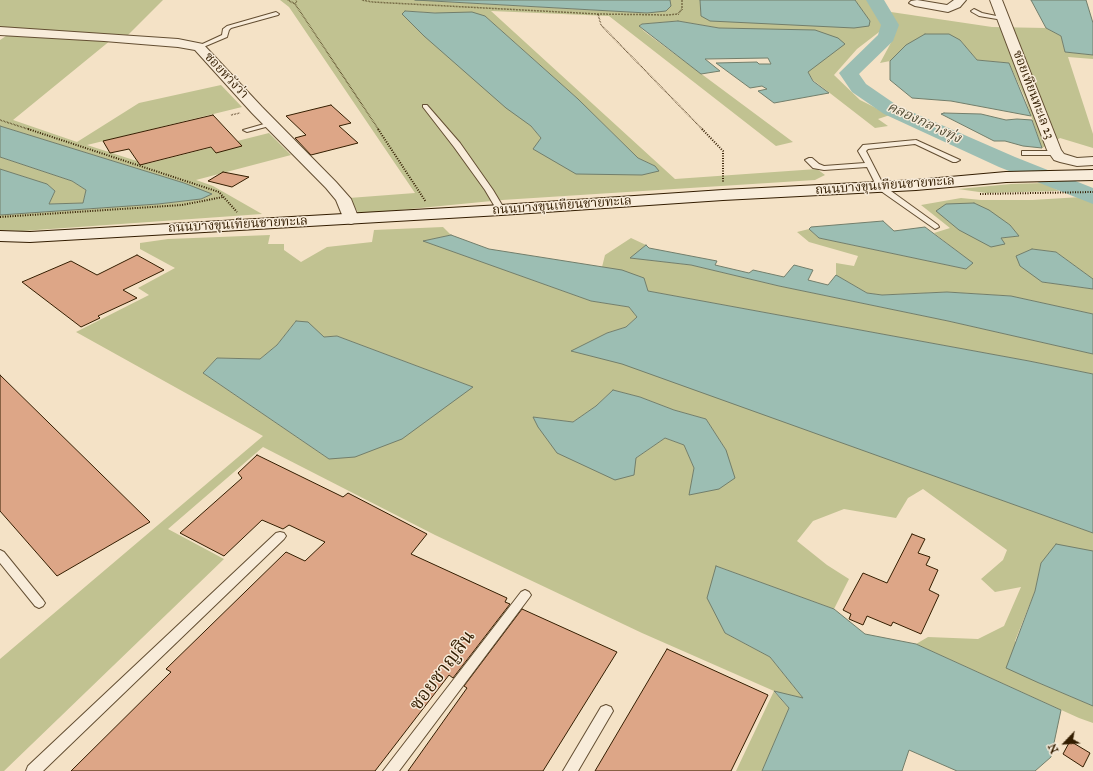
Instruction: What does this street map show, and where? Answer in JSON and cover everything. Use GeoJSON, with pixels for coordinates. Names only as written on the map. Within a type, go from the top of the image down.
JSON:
{"type":"FeatureCollection","features":[{"type":"Feature","properties":{"kind":"main road","name":"ถนนบางขุนเทียนชายทะเล"},"geometry":{"type":"LineString","coordinates":[[0,236],[30,237],[501,210],[1006,178],[1088,175]]}},
{"type":"Feature","properties":{"kind":"main road","name":"ถนนบางขุนเทียนชายทะเล"},"geometry":{"type":"LineString","coordinates":[[0,242],[30,237]]}},
{"type":"Feature","properties":{"kind":"street"},"geometry":{"type":"LineString","coordinates":[[915,2],[948,9],[956,5],[960,0]]}},
{"type":"Feature","properties":{"kind":"street","name":"ซอยเทียนทะเล 23"},"geometry":{"type":"LineString","coordinates":[[996,0],[1054,150],[1059,157],[1071,161],[1093,161]]}},
{"type":"Feature","properties":{"kind":"street","name":"ซอยหวังว่า"},"geometry":{"type":"LineString","coordinates":[[1,32],[111,37],[178,42],[199,46],[271,124],[331,185],[343,199],[351,219]]}},
{"type":"Feature","properties":{"kind":"lane"},"geometry":{"type":"LineString","coordinates":[[974,11],[981,15],[1003,18]]}},
{"type":"Feature","properties":{"kind":"lane"},"geometry":{"type":"LineString","coordinates":[[199,46],[222,38],[225,36],[226,29],[229,27],[276,14]]}},
{"type":"Feature","properties":{"kind":"lane"},"geometry":{"type":"LineString","coordinates":[[425,106],[457,145],[489,190],[501,210]]}},
{"type":"Feature","properties":{"kind":"lane"},"geometry":{"type":"LineString","coordinates":[[247,130],[271,124]]}},
{"type":"Feature","properties":{"kind":"lane"},"geometry":{"type":"LineString","coordinates":[[935,226],[881,187],[862,151],[864,149],[916,142],[956,160]]}},
{"type":"Feature","properties":{"kind":"lane"},"geometry":{"type":"LineString","coordinates":[[1025,153],[1056,153]]}},
{"type":"Feature","properties":{"kind":"lane"},"geometry":{"type":"LineString","coordinates":[[809,160],[816,166],[824,168],[869,165]]}},
{"type":"Feature","properties":{"kind":"lane"},"geometry":{"type":"LineString","coordinates":[[33,771],[280,536]]}},
{"type":"Feature","properties":{"kind":"lane"},"geometry":{"type":"LineString","coordinates":[[0,555],[39,602]]}},
{"type":"Feature","properties":{"kind":"lane","name":"ซอยชาญสิน"},"geometry":{"type":"LineString","coordinates":[[390,771],[525,595]]}},
{"type":"Feature","properties":{"kind":"lane"},"geometry":{"type":"LineString","coordinates":[[570,771],[606,711]]}},
{"type":"Feature","properties":{"kind":"path"},"geometry":{"type":"LineString","coordinates":[[288,0],[295,4],[434,214]]}},
{"type":"Feature","properties":{"kind":"path"},"geometry":{"type":"LineString","coordinates":[[295,4],[297,0]]}},
{"type":"Feature","properties":{"kind":"path"},"geometry":{"type":"LineString","coordinates":[[362,0],[372,2],[598,14],[668,16],[678,14],[682,9],[682,0]]}},
{"type":"Feature","properties":{"kind":"path"},"geometry":{"type":"LineString","coordinates":[[598,14],[601,25],[723,151],[723,195]]}},
{"type":"Feature","properties":{"kind":"path"},"geometry":{"type":"LineString","coordinates":[[0,120],[219,192],[224,197],[182,205],[0,217]]}},
{"type":"Feature","properties":{"kind":"path"},"geometry":{"type":"LineString","coordinates":[[1046,194],[1093,192]]}},
{"type":"Feature","properties":{"kind":"green space"},"geometry":{"type":"Polygon","coordinates":[[[0,0],[163,0],[128,35],[0,28],[0,0]]]}},
{"type":"Feature","properties":{"kind":"green space"},"geometry":{"type":"Polygon","coordinates":[[[280,0],[415,0],[647,13],[671,6],[670,0],[700,0],[701,16],[870,21],[855,0],[871,0],[883,29],[857,49],[834,75],[860,100],[890,115],[878,119],[888,126],[875,128],[813,80],[808,72],[758,30],[719,28],[678,21],[642,24],[639,26],[793,142],[776,146],[609,16],[491,11],[675,179],[817,169],[825,175],[815,180],[502,200],[359,214],[349,198],[415,193],[289,7],[280,0]],[[405,11],[402,14],[531,126],[541,138],[534,149],[655,166],[638,158],[578,99],[485,16],[405,11]]]}},
{"type":"Feature","properties":{"kind":"green space"},"geometry":{"type":"Polygon","coordinates":[[[891,12],[992,27],[1046,28],[1061,36],[1065,52],[1093,55],[1093,59],[1068,57],[1093,134],[1093,148],[1060,138],[1042,148],[1025,98],[1009,63],[977,60],[960,40],[906,45],[890,61],[880,63],[894,37],[891,12]]]}},
{"type":"Feature","properties":{"kind":"green space"},"geometry":{"type":"Polygon","coordinates":[[[9,34],[111,40],[13,120],[77,142],[139,103],[221,85],[242,107],[87,145],[146,164],[269,133],[291,155],[196,180],[213,186],[262,214],[22,231],[0,230],[0,215],[158,204],[201,199],[211,194],[184,183],[0,126],[0,40],[9,34]]]}},
{"type":"Feature","properties":{"kind":"green space"},"geometry":{"type":"Polygon","coordinates":[[[0,157],[72,181],[86,190],[83,203],[49,204],[55,191],[47,184],[0,169],[0,157]]]}},
{"type":"Feature","properties":{"kind":"green space"},"geometry":{"type":"Polygon","coordinates":[[[1045,183],[1059,191],[986,193],[958,189],[1011,184],[1045,183]]]}},
{"type":"Feature","properties":{"kind":"green space"},"geometry":{"type":"Polygon","coordinates":[[[1081,197],[1093,202],[1093,279],[1056,252],[1032,249],[1017,256],[1042,282],[1093,289],[1093,314],[1011,296],[947,292],[882,295],[867,293],[836,275],[836,263],[854,266],[858,256],[809,242],[797,232],[809,229],[819,238],[966,269],[972,263],[934,233],[950,228],[921,205],[961,198],[981,200],[1032,200],[1081,197]],[[974,203],[1004,244],[1001,238],[1018,236],[1010,225],[974,203]]]}},
{"type":"Feature","properties":{"kind":"green space"},"geometry":{"type":"Polygon","coordinates":[[[443,227],[451,235],[424,241],[591,301],[629,307],[637,317],[626,327],[607,333],[572,351],[622,363],[1093,533],[1093,551],[1041,563],[1035,591],[1015,641],[1039,683],[1093,706],[1093,723],[916,644],[928,637],[978,639],[1004,626],[1021,587],[995,592],[981,579],[1003,560],[1007,550],[923,489],[908,498],[896,518],[844,509],[813,521],[797,541],[827,565],[849,579],[834,609],[716,566],[725,633],[770,657],[803,698],[774,692],[789,708],[762,771],[736,771],[774,691],[642,633],[435,535],[263,447],[168,529],[224,559],[4,771],[0,771],[0,659],[263,436],[76,332],[149,295],[138,288],[175,268],[140,249],[140,243],[168,239],[270,235],[268,244],[284,244],[284,250],[301,262],[327,247],[372,242],[374,230],[443,227]],[[296,321],[277,345],[260,359],[217,358],[203,373],[329,459],[473,387],[337,336],[324,337],[296,321]],[[613,390],[596,406],[573,422],[534,417],[636,458],[665,438],[684,445],[694,468],[690,495],[726,450],[706,419],[674,410],[640,397],[613,390]]]}},
{"type":"Feature","properties":{"kind":"green space"},"geometry":{"type":"Polygon","coordinates":[[[631,238],[646,245],[631,258],[691,265],[779,286],[948,321],[1093,354],[1093,374],[648,291],[643,278],[602,267],[605,255],[631,238]]]}},
{"type":"Feature","properties":{"kind":"water"},"geometry":{"type":"Polygon","coordinates":[[[415,0],[670,0],[671,6],[666,11],[647,13],[415,0]]]}},
{"type":"Feature","properties":{"kind":"water"},"geometry":{"type":"Polygon","coordinates":[[[700,0],[855,0],[870,21],[869,26],[854,28],[710,21],[701,16],[700,0]]]}},
{"type":"Feature","properties":{"kind":"water"},"geometry":{"type":"Polygon","coordinates":[[[1031,0],[1086,0],[1093,23],[1093,55],[1065,52],[1061,36],[1046,28],[1031,0]]]}},
{"type":"Feature","properties":{"kind":"water"},"geometry":{"type":"Polygon","coordinates":[[[405,11],[435,13],[472,12],[485,16],[578,99],[638,158],[655,166],[659,171],[642,175],[576,174],[533,149],[541,138],[531,126],[506,108],[424,36],[402,14],[405,11]]]}},
{"type":"Feature","properties":{"kind":"water"},"geometry":{"type":"Polygon","coordinates":[[[678,21],[719,28],[815,30],[838,38],[845,44],[808,72],[813,81],[829,93],[774,103],[758,91],[767,89],[762,86],[750,88],[716,63],[757,62],[759,64],[771,64],[768,58],[705,59],[720,71],[701,74],[639,26],[642,24],[678,21]]]}},
{"type":"Feature","properties":{"kind":"water"},"geometry":{"type":"Polygon","coordinates":[[[925,34],[949,34],[960,40],[977,60],[1009,63],[1031,116],[951,101],[912,98],[890,80],[890,61],[906,45],[925,34]]]}},
{"type":"Feature","properties":{"kind":"water"},"geometry":{"type":"Polygon","coordinates":[[[941,114],[981,114],[1006,120],[1032,120],[1042,148],[1023,146],[1005,141],[994,141],[941,114]]]}},
{"type":"Feature","properties":{"kind":"water"},"geometry":{"type":"Polygon","coordinates":[[[0,126],[184,183],[212,194],[201,199],[158,204],[0,215],[0,169],[47,184],[55,191],[49,204],[83,203],[86,190],[72,181],[0,157],[0,126]]]}},
{"type":"Feature","properties":{"kind":"water"},"geometry":{"type":"Polygon","coordinates":[[[974,203],[989,210],[1010,225],[1019,236],[1001,238],[1005,244],[991,247],[959,230],[936,211],[946,204],[974,203]]]}},
{"type":"Feature","properties":{"kind":"water"},"geometry":{"type":"Polygon","coordinates":[[[883,221],[894,231],[925,227],[973,263],[966,269],[819,238],[809,229],[811,227],[883,221]]]}},
{"type":"Feature","properties":{"kind":"water"},"geometry":{"type":"Polygon","coordinates":[[[451,235],[489,249],[622,270],[644,278],[648,291],[1093,374],[1093,533],[622,364],[571,351],[607,333],[626,327],[637,317],[629,307],[591,301],[423,241],[451,235]]]}},
{"type":"Feature","properties":{"kind":"water"},"geometry":{"type":"Polygon","coordinates":[[[646,245],[649,248],[717,261],[715,265],[749,273],[753,270],[784,277],[794,265],[813,270],[808,280],[828,285],[836,275],[867,293],[882,295],[947,292],[1011,296],[1093,314],[1093,354],[948,321],[779,286],[691,265],[630,258],[646,245]]]}},
{"type":"Feature","properties":{"kind":"water"},"geometry":{"type":"Polygon","coordinates":[[[1032,249],[1056,252],[1093,279],[1093,289],[1042,282],[1020,266],[1016,256],[1032,249]]]}},
{"type":"Feature","properties":{"kind":"water"},"geometry":{"type":"Polygon","coordinates":[[[296,321],[308,322],[324,337],[337,336],[473,387],[402,439],[355,457],[329,459],[203,373],[217,358],[260,359],[277,345],[296,321]]]}},
{"type":"Feature","properties":{"kind":"water"},"geometry":{"type":"Polygon","coordinates":[[[613,390],[640,397],[674,410],[706,419],[726,450],[735,478],[719,489],[689,495],[694,468],[684,445],[665,438],[636,458],[634,475],[615,480],[557,453],[538,427],[533,417],[573,422],[596,406],[613,390]]]}},
{"type":"Feature","properties":{"kind":"water"},"geometry":{"type":"Polygon","coordinates":[[[1056,544],[1093,551],[1093,706],[1006,668],[1035,591],[1041,563],[1056,544]]]}},
{"type":"Feature","properties":{"kind":"water"},"geometry":{"type":"Polygon","coordinates":[[[716,566],[834,609],[865,634],[916,644],[1061,710],[1051,757],[1035,771],[957,771],[909,750],[902,771],[762,771],[789,708],[774,691],[803,698],[770,657],[725,633],[707,598],[716,566]]]}},
{"type":"Feature","properties":{"kind":"building"},"geometry":{"type":"Polygon","coordinates":[[[331,105],[351,123],[339,126],[358,143],[311,155],[295,138],[306,135],[286,116],[331,105]]]}},
{"type":"Feature","properties":{"kind":"building"},"geometry":{"type":"Polygon","coordinates":[[[213,115],[242,146],[216,153],[211,147],[140,165],[129,149],[110,153],[103,141],[213,115]]]}},
{"type":"Feature","properties":{"kind":"building"},"geometry":{"type":"Polygon","coordinates":[[[223,172],[249,177],[232,187],[208,181],[223,172]]]}},
{"type":"Feature","properties":{"kind":"building"},"geometry":{"type":"Polygon","coordinates":[[[137,255],[164,270],[123,290],[137,298],[98,316],[100,318],[81,327],[22,282],[71,261],[97,275],[137,255]]]}},
{"type":"Feature","properties":{"kind":"building"},"geometry":{"type":"Polygon","coordinates":[[[0,375],[150,522],[57,576],[0,511],[0,375]]]}},
{"type":"Feature","properties":{"kind":"building"},"geometry":{"type":"Polygon","coordinates":[[[257,455],[343,497],[348,493],[427,534],[411,554],[507,598],[505,602],[510,604],[453,678],[449,675],[375,771],[71,771],[171,672],[166,669],[286,552],[305,561],[325,542],[289,525],[283,529],[262,520],[224,556],[180,533],[242,478],[238,473],[257,455]]]}},
{"type":"Feature","properties":{"kind":"building"},"geometry":{"type":"Polygon","coordinates":[[[912,534],[925,539],[918,553],[930,557],[926,565],[938,570],[929,590],[939,595],[921,634],[893,622],[891,626],[867,616],[863,625],[849,619],[851,614],[843,610],[863,573],[887,583],[912,534]]]}},
{"type":"Feature","properties":{"kind":"building"},"geometry":{"type":"Polygon","coordinates":[[[522,609],[617,652],[543,771],[408,771],[467,688],[464,686],[522,609]]]}},
{"type":"Feature","properties":{"kind":"building"},"geometry":{"type":"Polygon","coordinates":[[[667,649],[768,695],[731,771],[595,771],[667,649]]]}},
{"type":"Feature","properties":{"kind":"building"},"geometry":{"type":"Polygon","coordinates":[[[1070,741],[1090,753],[1083,767],[1063,754],[1070,741]]]}},
{"type":"Feature","properties":{"kind":"waterway","name":"คลองกลางทุ่ง"},"geometry":{"type":"LineString","coordinates":[[875,0],[890,25],[886,37],[849,73],[859,88],[891,110],[1007,162],[1093,197]]}}]}
